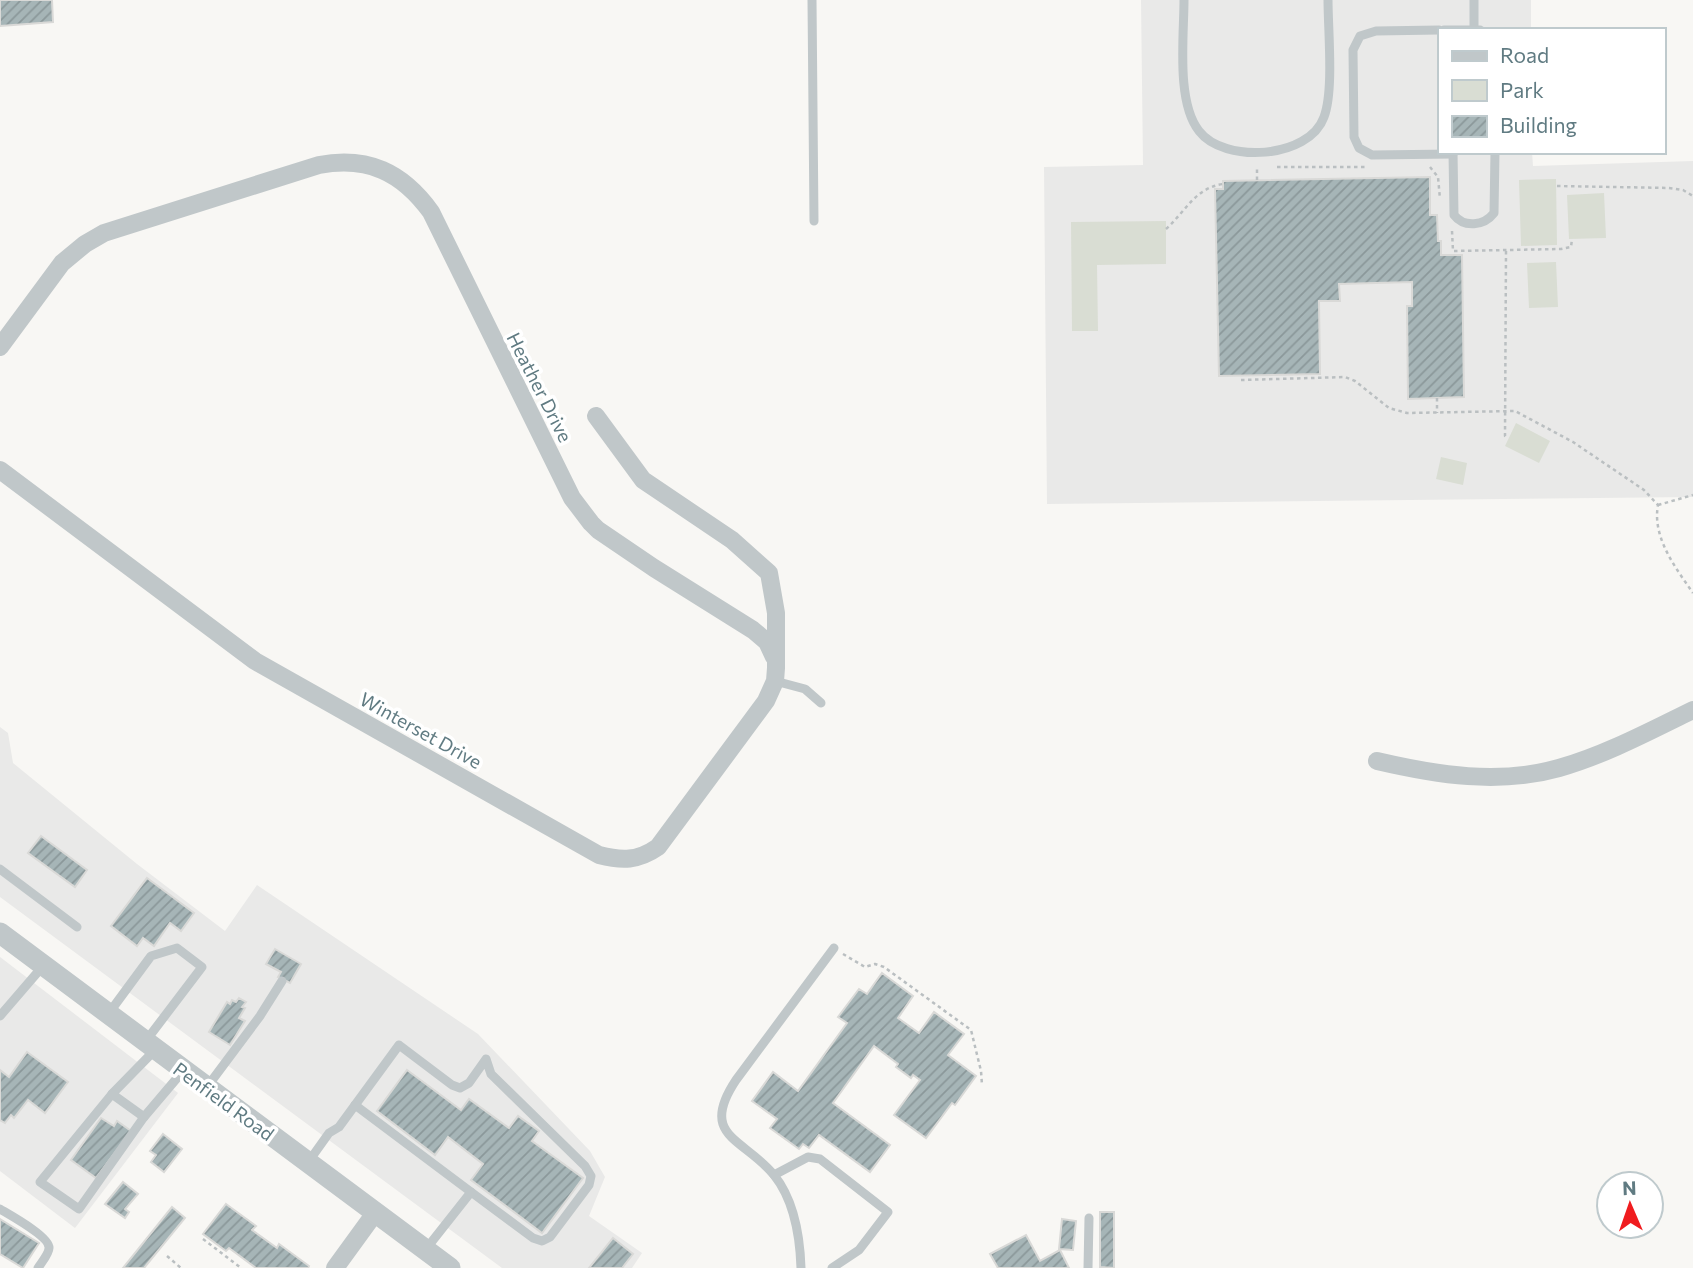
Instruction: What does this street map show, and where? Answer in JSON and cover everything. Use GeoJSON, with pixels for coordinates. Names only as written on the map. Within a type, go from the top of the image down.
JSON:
{"type":"FeatureCollection","features":[{"type":"Feature","properties":{"kind":"street","name":"Heather Drive"},"geometry":{"type":"LineString","coordinates":[[0,347],[62,263],[104,233],[319,165],[349,162],[386,171],[411,188],[430,212],[572,498],[590,523],[654,568],[753,630],[767,642],[774,654],[776,674]]}},
{"type":"Feature","properties":{"kind":"street","name":"Heather Drive"},"geometry":{"type":"LineString","coordinates":[[596,416],[643,480],[732,540],[769,573],[776,613],[776,674]]}},
{"type":"Feature","properties":{"kind":"street","name":"Winterset Drive"},"geometry":{"type":"LineString","coordinates":[[0,470],[255,661],[599,855],[616,860],[632,860],[645,856],[658,847],[766,701],[776,674]]}},
{"type":"Feature","properties":{"kind":"street"},"geometry":{"type":"LineString","coordinates":[[1377,761],[1429,773],[1480,778],[1524,774],[1558,768],[1600,753],[1693,710]]}},
{"type":"Feature","properties":{"kind":"street","name":"Penfield Road"},"geometry":{"type":"LineString","coordinates":[[0,933],[450,1268]]}},
{"type":"Feature","properties":{"kind":"street"},"geometry":{"type":"LineString","coordinates":[[335,1268],[375,1213]]}},
{"type":"Feature","properties":{"kind":"lane"},"geometry":{"type":"LineString","coordinates":[[812,0],[814,221]]}},
{"type":"Feature","properties":{"kind":"lane"},"geometry":{"type":"LineString","coordinates":[[1184,0],[1185,90],[1189,111],[1198,131],[1209,141],[1243,152],[1291,148],[1316,132],[1324,118],[1329,97],[1328,0]]}},
{"type":"Feature","properties":{"kind":"lane"},"geometry":{"type":"LineString","coordinates":[[1474,0],[1474,28]]}},
{"type":"Feature","properties":{"kind":"lane"},"geometry":{"type":"LineString","coordinates":[[1438,30],[1376,31],[1360,36],[1353,50],[1354,137],[1359,148],[1373,155],[1438,153]]}},
{"type":"Feature","properties":{"kind":"lane"},"geometry":{"type":"LineString","coordinates":[[1453,154],[1454,215],[1461,222],[1473,224],[1485,221],[1494,213],[1494,154]]}},
{"type":"Feature","properties":{"kind":"lane"},"geometry":{"type":"LineString","coordinates":[[776,674],[805,689],[821,703]]}},
{"type":"Feature","properties":{"kind":"lane"},"geometry":{"type":"LineString","coordinates":[[0,869],[76,927]]}},
{"type":"Feature","properties":{"kind":"lane"},"geometry":{"type":"LineString","coordinates":[[108,1014],[151,956],[177,948],[202,967],[150,1046],[40,1182],[79,1209],[144,1117],[183,1071]]}},
{"type":"Feature","properties":{"kind":"lane"},"geometry":{"type":"LineString","coordinates":[[801,1268],[800,1238],[789,1203],[774,1175],[728,1136],[720,1118],[724,1097],[834,948]]}},
{"type":"Feature","properties":{"kind":"lane"},"geometry":{"type":"LineString","coordinates":[[0,1016],[44,965]]}},
{"type":"Feature","properties":{"kind":"lane"},"geometry":{"type":"LineString","coordinates":[[206,1088],[260,1016],[282,981]]}},
{"type":"Feature","properties":{"kind":"lane"},"geometry":{"type":"LineString","coordinates":[[307,1162],[329,1133],[339,1127],[355,1105],[399,1045],[452,1085],[460,1088],[469,1083],[486,1059],[491,1074],[585,1166],[591,1176],[589,1185],[550,1237],[542,1241],[533,1238],[355,1105]]}},
{"type":"Feature","properties":{"kind":"lane"},"geometry":{"type":"LineString","coordinates":[[112,1094],[144,1117]]}},
{"type":"Feature","properties":{"kind":"lane"},"geometry":{"type":"LineString","coordinates":[[774,1175],[808,1157],[820,1159],[888,1212],[859,1250],[832,1268]]}},
{"type":"Feature","properties":{"kind":"lane"},"geometry":{"type":"LineString","coordinates":[[426,1250],[471,1192]]}},
{"type":"Feature","properties":{"kind":"lane"},"geometry":{"type":"LineString","coordinates":[[0,1209],[49,1243],[49,1249],[38,1268]]}},
{"type":"Feature","properties":{"kind":"lane"},"geometry":{"type":"LineString","coordinates":[[1088,1268],[1089,1218]]}},
{"type":"Feature","properties":{"kind":"path"},"geometry":{"type":"LineString","coordinates":[[1277,167],[1374,166]]}},
{"type":"Feature","properties":{"kind":"path"},"geometry":{"type":"LineString","coordinates":[[1257,169],[1257,180]]}},
{"type":"Feature","properties":{"kind":"path"},"geometry":{"type":"LineString","coordinates":[[1166,229],[1180,217],[1195,195],[1209,186],[1223,184]]}},
{"type":"Feature","properties":{"kind":"path"},"geometry":{"type":"LineString","coordinates":[[1557,186],[1669,188],[1683,190],[1693,196]]}},
{"type":"Feature","properties":{"kind":"path"},"geometry":{"type":"LineString","coordinates":[[1452,235],[1452,251],[1568,248],[1571,247],[1572,239]]}},
{"type":"Feature","properties":{"kind":"path"},"geometry":{"type":"LineString","coordinates":[[1506,251],[1505,436],[1508,438]]}},
{"type":"Feature","properties":{"kind":"path"},"geometry":{"type":"LineString","coordinates":[[1241,380],[1345,377],[1355,381],[1389,408],[1406,412],[1515,411],[1573,442],[1644,489],[1658,505],[1656,519],[1664,545],[1693,593]]}},
{"type":"Feature","properties":{"kind":"path"},"geometry":{"type":"LineString","coordinates":[[1437,398],[1437,413]]}},
{"type":"Feature","properties":{"kind":"path"},"geometry":{"type":"LineString","coordinates":[[1658,505],[1693,495]]}},
{"type":"Feature","properties":{"kind":"path"},"geometry":{"type":"LineString","coordinates":[[834,948],[857,964],[884,967],[971,1030],[982,1085]]}},
{"type":"Feature","properties":{"kind":"path"},"geometry":{"type":"LineString","coordinates":[[203,1238],[241,1268]]}},
{"type":"Feature","properties":{"kind":"path"},"geometry":{"type":"LineString","coordinates":[[167,1256],[181,1268]]}},
{"type":"Feature","properties":{"kind":"shaded area"},"geometry":{"type":"Polygon","coordinates":[[[1141,0],[1531,0],[1531,28],[1438,28],[1438,154],[1532,154],[1533,166],[1693,161],[1693,497],[1047,504],[1044,167],[1143,165],[1141,0]]]}},
{"type":"Feature","properties":{"kind":"shaded area"},"geometry":{"type":"Polygon","coordinates":[[[0,727],[8,733],[13,763],[137,864],[225,931],[257,885],[478,1034],[590,1151],[605,1177],[589,1216],[642,1253],[632,1268],[502,1268],[0,897],[0,727]]]}},
{"type":"Feature","properties":{"kind":"shaded area"},"geometry":{"type":"Polygon","coordinates":[[[0,957],[178,1093],[75,1228],[0,1171],[0,957]]]}},
{"type":"Feature","properties":{"kind":"green space"},"geometry":{"type":"Polygon","coordinates":[[[1556,179],[1557,245],[1521,246],[1519,180],[1556,179]]]}},
{"type":"Feature","properties":{"kind":"green space"},"geometry":{"type":"Polygon","coordinates":[[[1604,193],[1606,238],[1569,239],[1567,195],[1604,193]]]}},
{"type":"Feature","properties":{"kind":"green space"},"geometry":{"type":"Polygon","coordinates":[[[1166,221],[1166,264],[1097,265],[1098,331],[1072,331],[1071,222],[1166,221]]]}},
{"type":"Feature","properties":{"kind":"green space"},"geometry":{"type":"Polygon","coordinates":[[[1556,262],[1558,307],[1529,308],[1527,263],[1556,262]]]}},
{"type":"Feature","properties":{"kind":"green space"},"geometry":{"type":"Polygon","coordinates":[[[1516,423],[1550,441],[1539,463],[1505,446],[1516,423]]]}},
{"type":"Feature","properties":{"kind":"green space"},"geometry":{"type":"Polygon","coordinates":[[[1441,457],[1467,463],[1463,485],[1436,479],[1441,457]]]}},
{"type":"Feature","properties":{"kind":"building"},"geometry":{"type":"Polygon","coordinates":[[[0,0],[52,0],[53,22],[0,26],[0,0]]]}},
{"type":"Feature","properties":{"kind":"building"},"geometry":{"type":"Polygon","coordinates":[[[1430,177],[1430,215],[1437,215],[1441,255],[1462,255],[1464,397],[1408,399],[1407,306],[1412,306],[1412,282],[1339,284],[1340,301],[1319,301],[1320,374],[1219,376],[1215,189],[1223,189],[1223,181],[1430,177]]]}},
{"type":"Feature","properties":{"kind":"building"},"geometry":{"type":"Polygon","coordinates":[[[41,836],[87,870],[75,887],[28,853],[41,836]]]}},
{"type":"Feature","properties":{"kind":"building"},"geometry":{"type":"Polygon","coordinates":[[[147,878],[194,913],[181,931],[170,923],[154,946],[143,938],[137,946],[111,926],[147,878]]]}},
{"type":"Feature","properties":{"kind":"building"},"geometry":{"type":"Polygon","coordinates":[[[275,949],[301,964],[290,983],[278,977],[281,972],[266,964],[275,949]]]}},
{"type":"Feature","properties":{"kind":"building"},"geometry":{"type":"Polygon","coordinates":[[[882,973],[913,996],[898,1018],[919,1033],[934,1012],[964,1034],[948,1055],[976,1076],[926,1138],[894,1115],[920,1080],[913,1075],[911,1078],[896,1067],[898,1064],[874,1046],[833,1103],[890,1145],[870,1172],[819,1135],[809,1148],[803,1144],[799,1149],[770,1128],[777,1119],[752,1101],[773,1072],[798,1091],[847,1023],[838,1017],[859,989],[867,994],[882,973]]]}},
{"type":"Feature","properties":{"kind":"building"},"geometry":{"type":"Polygon","coordinates":[[[239,998],[246,1002],[239,1018],[245,1021],[230,1045],[209,1032],[227,1002],[236,1002],[239,998]]]}},
{"type":"Feature","properties":{"kind":"building"},"geometry":{"type":"Polygon","coordinates":[[[27,1052],[68,1082],[45,1113],[28,1100],[14,1118],[11,1115],[5,1123],[0,1120],[0,1070],[9,1077],[27,1052]]]}},
{"type":"Feature","properties":{"kind":"building"},"geometry":{"type":"Polygon","coordinates":[[[407,1070],[461,1110],[469,1099],[509,1128],[518,1116],[539,1131],[532,1141],[583,1178],[542,1233],[471,1180],[483,1164],[448,1137],[435,1155],[377,1111],[407,1070]]]}},
{"type":"Feature","properties":{"kind":"building"},"geometry":{"type":"Polygon","coordinates":[[[101,1118],[114,1126],[117,1121],[131,1131],[96,1178],[71,1160],[101,1118]]]}},
{"type":"Feature","properties":{"kind":"building"},"geometry":{"type":"Polygon","coordinates":[[[163,1134],[182,1149],[164,1172],[151,1162],[156,1155],[150,1151],[163,1134]]]}},
{"type":"Feature","properties":{"kind":"building"},"geometry":{"type":"Polygon","coordinates":[[[123,1182],[138,1194],[125,1209],[129,1212],[125,1218],[105,1204],[123,1182]]]}},
{"type":"Feature","properties":{"kind":"building"},"geometry":{"type":"Polygon","coordinates":[[[226,1204],[256,1226],[252,1230],[277,1248],[279,1244],[309,1266],[308,1268],[256,1268],[229,1248],[226,1251],[203,1234],[226,1204]]]}},
{"type":"Feature","properties":{"kind":"building"},"geometry":{"type":"Polygon","coordinates":[[[172,1207],[185,1218],[144,1268],[123,1268],[172,1207]]]}},
{"type":"Feature","properties":{"kind":"building"},"geometry":{"type":"Polygon","coordinates":[[[1100,1212],[1114,1212],[1114,1268],[1100,1267],[1100,1212]]]}},
{"type":"Feature","properties":{"kind":"building"},"geometry":{"type":"Polygon","coordinates":[[[0,1219],[39,1243],[23,1268],[0,1254],[0,1219]]]}},
{"type":"Feature","properties":{"kind":"building"},"geometry":{"type":"Polygon","coordinates":[[[1062,1219],[1076,1221],[1073,1250],[1059,1249],[1062,1219]]]}},
{"type":"Feature","properties":{"kind":"building"},"geometry":{"type":"Polygon","coordinates":[[[1026,1235],[1040,1261],[1060,1250],[1069,1268],[998,1268],[990,1254],[1026,1235]]]}},
{"type":"Feature","properties":{"kind":"building"},"geometry":{"type":"Polygon","coordinates":[[[613,1238],[633,1254],[622,1268],[589,1268],[613,1238]]]}}]}
